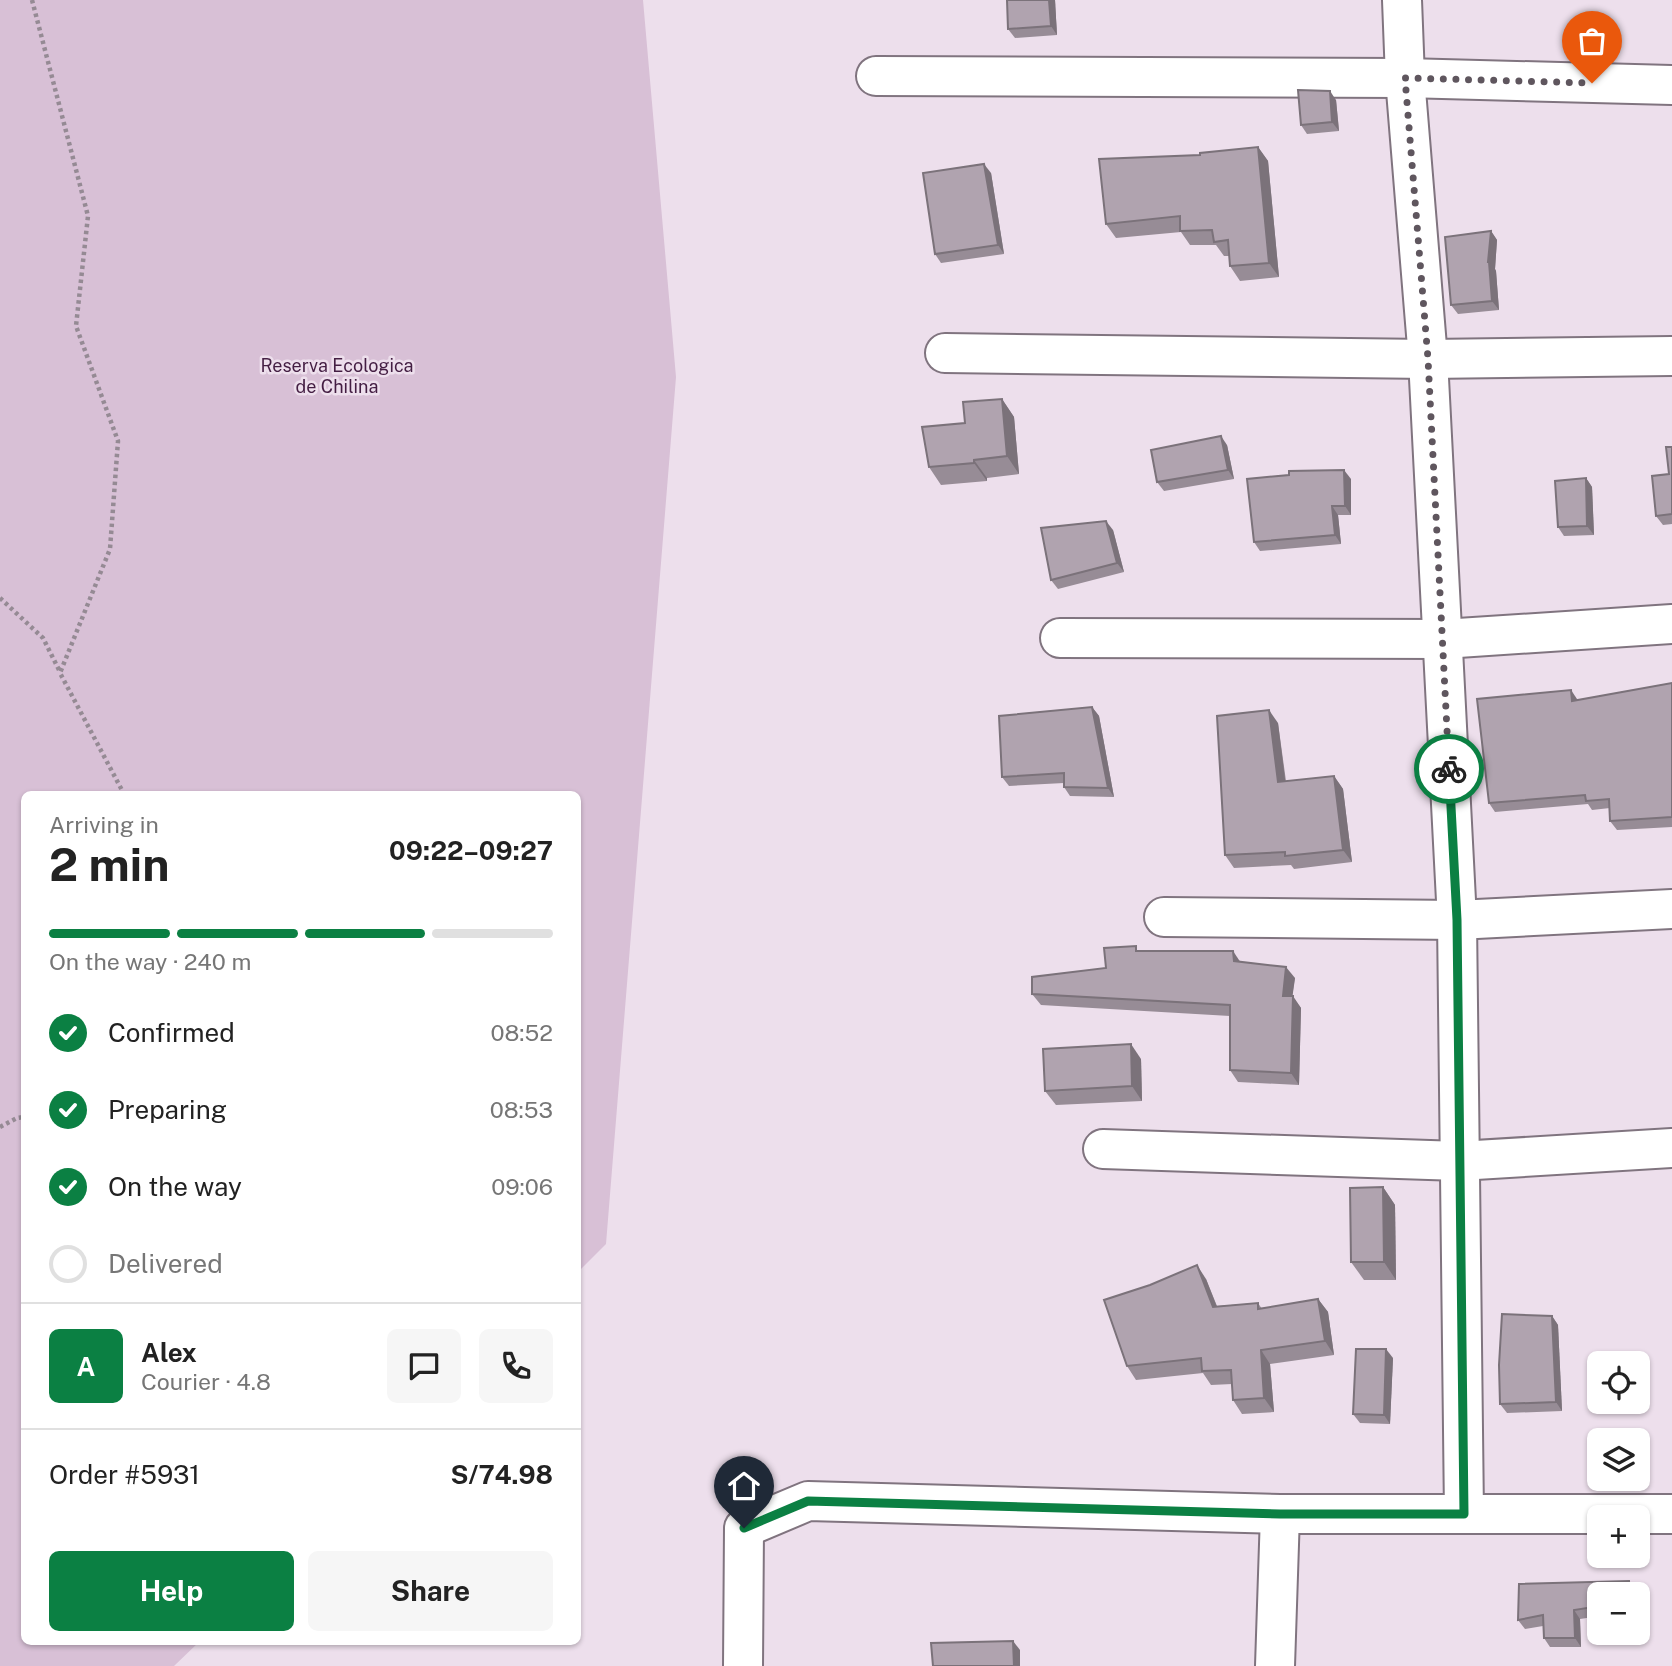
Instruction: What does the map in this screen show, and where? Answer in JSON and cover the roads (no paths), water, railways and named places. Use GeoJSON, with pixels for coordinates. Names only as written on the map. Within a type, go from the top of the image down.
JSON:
{"type":"FeatureCollection","features":[{"type":"Feature","properties":{"kind":"street"},"geometry":{"type":"LineString","coordinates":[[1402,0],[1405,78],[1428,359],[1457,920],[1464,1514]]}},
{"type":"Feature","properties":{"kind":"street"},"geometry":{"type":"LineString","coordinates":[[876,76],[1405,78],[1672,85]]}},
{"type":"Feature","properties":{"kind":"street"},"geometry":{"type":"LineString","coordinates":[[945,353],[1428,359],[1672,356]]}},
{"type":"Feature","properties":{"kind":"street"},"geometry":{"type":"LineString","coordinates":[[1060,638],[1443,639],[1672,624]]}},
{"type":"Feature","properties":{"kind":"street"},"geometry":{"type":"LineString","coordinates":[[1164,917],[1457,920],[1672,908]]}},
{"type":"Feature","properties":{"kind":"street"},"geometry":{"type":"LineString","coordinates":[[1103,1149],[1460,1161],[1672,1147]]}},
{"type":"Feature","properties":{"kind":"street"},"geometry":{"type":"LineString","coordinates":[[743,1666],[744,1528],[808,1501],[1280,1514],[1672,1514]]}},
{"type":"Feature","properties":{"kind":"street"},"geometry":{"type":"LineString","coordinates":[[1275,1666],[1280,1514]]}},
{"type":"Feature","properties":{"kind":"park label","name":"Reserva Ecologica de Chilina"},"geometry":{"type":"Point","coordinates":[337,375]}}]}
